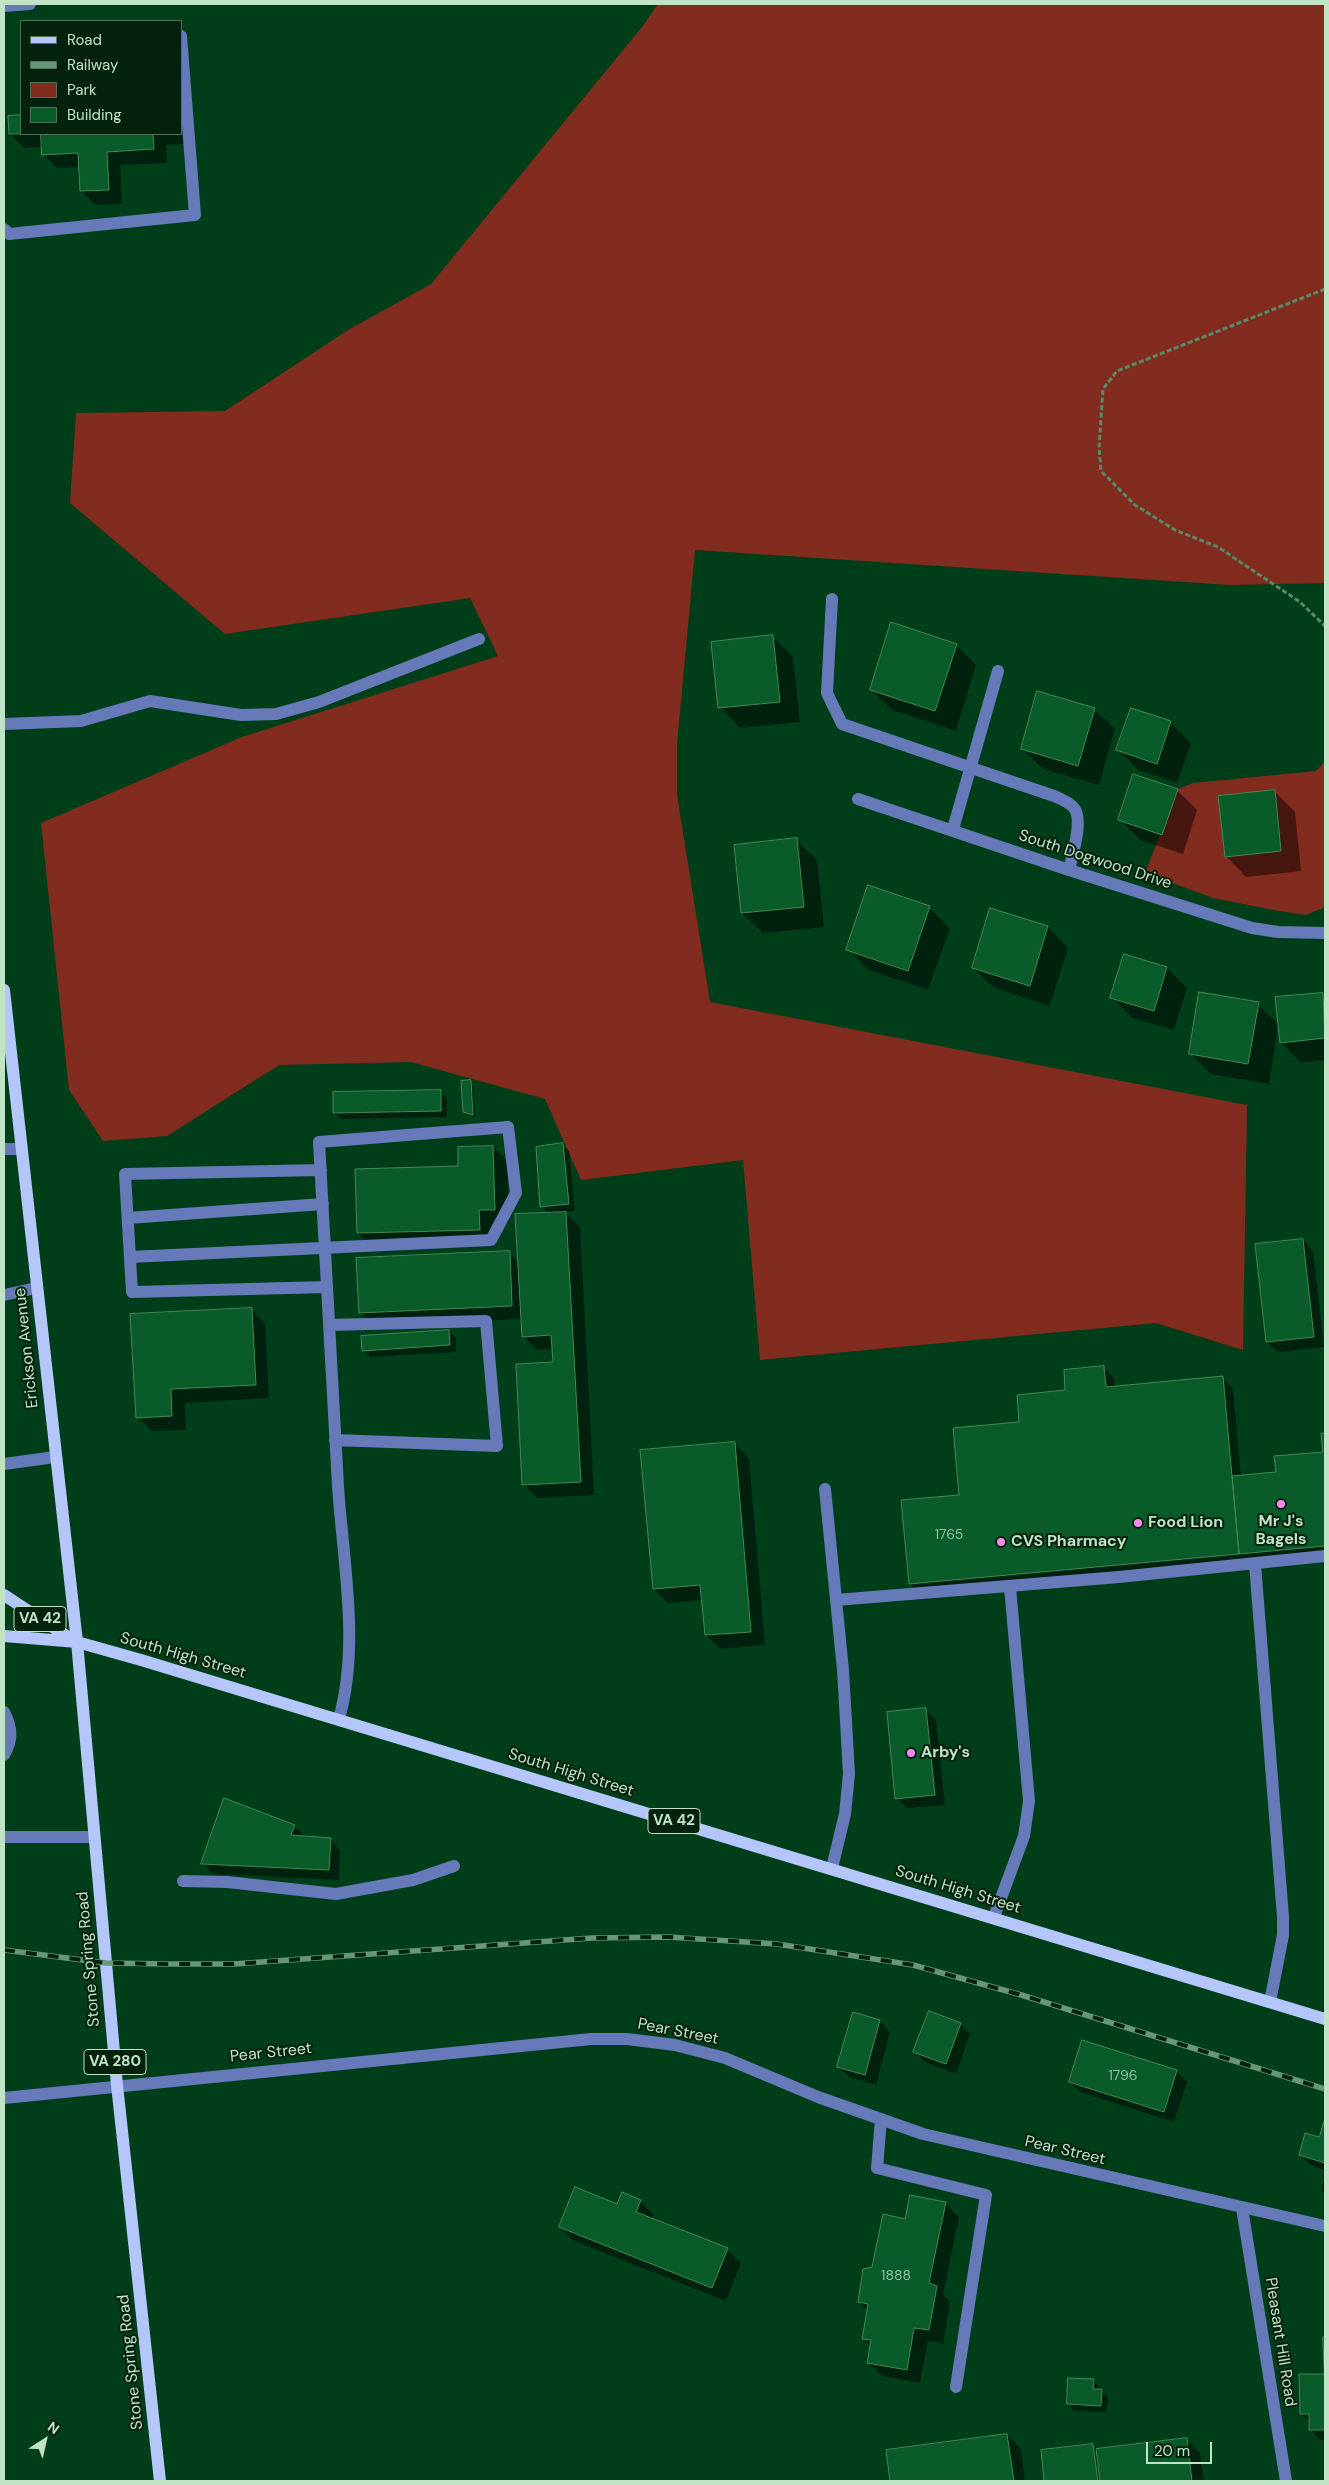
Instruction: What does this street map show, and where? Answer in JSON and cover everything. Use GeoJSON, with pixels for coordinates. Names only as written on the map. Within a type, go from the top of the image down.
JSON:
{"type":"FeatureCollection","features":[{"type":"Feature","properties":{"kind":"main road","name":"Erickson Avenue"},"geometry":{"type":"LineString","coordinates":[[4,990],[20,1149],[76,1642]]}},
{"type":"Feature","properties":{"kind":"main road","name":"VA 42"},"geometry":{"type":"LineString","coordinates":[[4,1595],[76,1642]]}},
{"type":"Feature","properties":{"kind":"main road","name":"South High Street"},"geometry":{"type":"LineString","coordinates":[[4,1636],[76,1642],[339,1719],[1325,2019]]}},
{"type":"Feature","properties":{"kind":"main road","name":"Stone Spring Road"},"geometry":{"type":"LineString","coordinates":[[76,1642],[117,2086],[160,2481]]}},
{"type":"Feature","properties":{"kind":"street"},"geometry":{"type":"LineString","coordinates":[[4,6],[30,4]]}},
{"type":"Feature","properties":{"kind":"street"},"geometry":{"type":"LineString","coordinates":[[4,229],[9,234],[195,215],[182,49]]}},
{"type":"Feature","properties":{"kind":"street"},"geometry":{"type":"LineString","coordinates":[[832,599],[827,693],[842,724],[1054,796],[1075,809],[1078,825],[1069,870]]}},
{"type":"Feature","properties":{"kind":"street"},"geometry":{"type":"LineString","coordinates":[[4,724],[81,721],[150,701],[241,715],[276,714],[320,702],[479,638]]}},
{"type":"Feature","properties":{"kind":"street"},"geometry":{"type":"LineString","coordinates":[[953,829],[998,671]]}},
{"type":"Feature","properties":{"kind":"street","name":"South Dogwood Drive"},"geometry":{"type":"LineString","coordinates":[[858,799],[953,829],[1069,870],[1252,928],[1278,932],[1325,933]]}},
{"type":"Feature","properties":{"kind":"street"},"geometry":{"type":"LineString","coordinates":[[130,1257],[325,1247],[491,1240],[516,1193],[508,1127],[319,1142],[323,1204],[325,1247],[327,1287],[335,1440],[350,1648],[347,1684],[339,1719]]}},
{"type":"Feature","properties":{"kind":"street"},"geometry":{"type":"LineString","coordinates":[[4,1149],[20,1149]]}},
{"type":"Feature","properties":{"kind":"street"},"geometry":{"type":"LineString","coordinates":[[321,1170],[125,1174],[132,1292],[327,1287]]}},
{"type":"Feature","properties":{"kind":"street"},"geometry":{"type":"LineString","coordinates":[[128,1218],[323,1204]]}},
{"type":"Feature","properties":{"kind":"street"},"geometry":{"type":"LineString","coordinates":[[4,1295],[36,1288]]}},
{"type":"Feature","properties":{"kind":"street"},"geometry":{"type":"LineString","coordinates":[[329,1325],[486,1322],[497,1446],[335,1440]]}},
{"type":"Feature","properties":{"kind":"street"},"geometry":{"type":"LineString","coordinates":[[4,1464],[55,1457]]}},
{"type":"Feature","properties":{"kind":"street"},"geometry":{"type":"LineString","coordinates":[[825,1490],[836,1600],[849,1774],[845,1814],[832,1868]]}},
{"type":"Feature","properties":{"kind":"street"},"geometry":{"type":"LineString","coordinates":[[836,1600],[1010,1587],[1325,1556]]}},
{"type":"Feature","properties":{"kind":"street"},"geometry":{"type":"LineString","coordinates":[[1256,1564],[1283,1917],[1283,1934],[1270,2002]]}},
{"type":"Feature","properties":{"kind":"street"},"geometry":{"type":"LineString","coordinates":[[994,1917],[1024,1836],[1029,1801],[1010,1587]]}},
{"type":"Feature","properties":{"kind":"street"},"geometry":{"type":"LineString","coordinates":[[4,1712],[12,1725],[8,1748],[4,1755]]}},
{"type":"Feature","properties":{"kind":"street"},"geometry":{"type":"LineString","coordinates":[[4,1837],[94,1837]]}},
{"type":"Feature","properties":{"kind":"street"},"geometry":{"type":"LineString","coordinates":[[183,1880],[227,1882],[336,1894],[413,1880],[454,1866]]}},
{"type":"Feature","properties":{"kind":"street","name":"Pear Street"},"geometry":{"type":"LineString","coordinates":[[4,2098],[590,2039],[627,2039],[675,2045],[725,2058],[818,2097],[924,2134],[1325,2226]]}},
{"type":"Feature","properties":{"kind":"street"},"geometry":{"type":"LineString","coordinates":[[881,2119],[878,2168],[986,2195],[956,2387]]}},
{"type":"Feature","properties":{"kind":"street","name":"Pleasant Hill Road"},"geometry":{"type":"LineString","coordinates":[[1242,2208],[1286,2481]]}},
{"type":"Feature","properties":{"kind":"path"},"geometry":{"type":"LineString","coordinates":[[1325,289],[1117,370],[1103,389],[1099,446],[1101,471],[1135,506],[1174,530],[1218,547],[1300,602],[1325,626]]}},
{"type":"Feature","properties":{"kind":"green space"},"geometry":{"type":"Polygon","coordinates":[[[658,4],[1325,4],[1325,583],[1230,585],[695,550],[677,744],[677,795],[710,1002],[1247,1105],[1243,1350],[1156,1323],[760,1360],[743,1160],[581,1180],[545,1099],[411,1062],[279,1065],[167,1136],[103,1141],[69,1090],[41,823],[242,737],[498,656],[470,598],[225,634],[70,503],[76,413],[225,411],[348,330],[431,284],[642,27],[658,4]]]}},
{"type":"Feature","properties":{"kind":"green space"},"geometry":{"type":"Polygon","coordinates":[[[1325,761],[1325,907],[1306,915],[1273,910],[1213,898],[1145,873],[1178,789],[1193,783],[1316,771],[1325,761]]]}},
{"type":"Feature","properties":{"kind":"building"},"geometry":{"type":"Polygon","coordinates":[[[20,115],[20,134],[9,134],[8,116],[20,115]]]}},
{"type":"Feature","properties":{"kind":"building"},"geometry":{"type":"Polygon","coordinates":[[[41,135],[153,135],[154,149],[107,152],[109,190],[80,191],[78,153],[42,155],[41,135]]]}},
{"type":"Feature","properties":{"kind":"building"},"geometry":{"type":"Polygon","coordinates":[[[891,622],[957,644],[935,711],[870,690],[891,622]]]}},
{"type":"Feature","properties":{"kind":"building"},"geometry":{"type":"Polygon","coordinates":[[[773,635],[780,702],[718,708],[711,642],[773,635]]]}},
{"type":"Feature","properties":{"kind":"building"},"geometry":{"type":"Polygon","coordinates":[[[1037,691],[1095,708],[1078,766],[1021,749],[1037,691]]]}},
{"type":"Feature","properties":{"kind":"building"},"geometry":{"type":"Polygon","coordinates":[[[1131,708],[1171,721],[1157,764],[1116,750],[1131,708]]]}},
{"type":"Feature","properties":{"kind":"building"},"geometry":{"type":"Polygon","coordinates":[[[1133,774],[1178,789],[1162,835],[1118,820],[1133,774]]]}},
{"type":"Feature","properties":{"kind":"building"},"geometry":{"type":"Polygon","coordinates":[[[1275,790],[1281,851],[1225,857],[1218,796],[1275,790]]]}},
{"type":"Feature","properties":{"kind":"building"},"geometry":{"type":"Polygon","coordinates":[[[797,838],[804,907],[741,913],[734,845],[797,838]]]}},
{"type":"Feature","properties":{"kind":"building"},"geometry":{"type":"Polygon","coordinates":[[[868,885],[930,906],[908,971],[846,950],[868,885]]]}},
{"type":"Feature","properties":{"kind":"building"},"geometry":{"type":"Polygon","coordinates":[[[990,908],[1048,926],[1030,986],[972,968],[990,908]]]}},
{"type":"Feature","properties":{"kind":"building"},"geometry":{"type":"Polygon","coordinates":[[[1124,954],[1167,967],[1154,1011],[1110,998],[1124,954]]]}},
{"type":"Feature","properties":{"kind":"building"},"geometry":{"type":"Polygon","coordinates":[[[1199,992],[1259,1002],[1248,1064],[1189,1054],[1199,992]]]}},
{"type":"Feature","properties":{"kind":"building"},"geometry":{"type":"Polygon","coordinates":[[[1323,993],[1325,1038],[1280,1043],[1275,997],[1323,993]]]}},
{"type":"Feature","properties":{"kind":"building"},"geometry":{"type":"Polygon","coordinates":[[[471,1080],[473,1115],[463,1112],[461,1081],[471,1080]]]}},
{"type":"Feature","properties":{"kind":"building"},"geometry":{"type":"Polygon","coordinates":[[[441,1090],[441,1111],[333,1113],[333,1092],[441,1090]]]}},
{"type":"Feature","properties":{"kind":"building"},"geometry":{"type":"Polygon","coordinates":[[[563,1143],[569,1204],[540,1207],[536,1147],[563,1143]]]}},
{"type":"Feature","properties":{"kind":"building"},"geometry":{"type":"Polygon","coordinates":[[[493,1146],[495,1210],[479,1210],[480,1230],[357,1233],[355,1169],[458,1166],[458,1147],[493,1146]]]}},
{"type":"Feature","properties":{"kind":"building"},"geometry":{"type":"Polygon","coordinates":[[[566,1212],[581,1482],[522,1485],[516,1364],[553,1362],[551,1335],[522,1337],[515,1214],[566,1212]]]}},
{"type":"Feature","properties":{"kind":"building"},"geometry":{"type":"Polygon","coordinates":[[[1303,1239],[1314,1337],[1266,1342],[1255,1244],[1303,1239]]]}},
{"type":"Feature","properties":{"kind":"building"},"geometry":{"type":"Polygon","coordinates":[[[510,1251],[512,1306],[359,1313],[356,1258],[510,1251]]]}},
{"type":"Feature","properties":{"kind":"building"},"geometry":{"type":"Polygon","coordinates":[[[252,1308],[256,1385],[171,1389],[172,1416],[136,1418],[130,1314],[252,1308]]]}},
{"type":"Feature","properties":{"kind":"building"},"geometry":{"type":"Polygon","coordinates":[[[449,1330],[450,1345],[362,1351],[361,1336],[449,1330]]]}},
{"type":"Feature","properties":{"kind":"building"},"geometry":{"type":"Polygon","coordinates":[[[1104,1366],[1106,1387],[1223,1376],[1239,1554],[909,1584],[901,1500],[959,1495],[953,1428],[1019,1422],[1017,1395],[1065,1390],[1064,1370],[1104,1366]]]}},
{"type":"Feature","properties":{"kind":"building"},"geometry":{"type":"Polygon","coordinates":[[[1325,1433],[1325,1546],[1239,1554],[1232,1476],[1276,1472],[1274,1456],[1323,1452],[1321,1434],[1325,1433]]]}},
{"type":"Feature","properties":{"kind":"building"},"geometry":{"type":"Polygon","coordinates":[[[735,1442],[751,1632],[705,1635],[700,1585],[653,1589],[640,1450],[735,1442]]]}},
{"type":"Feature","properties":{"kind":"building","name":"Arby's"},"geometry":{"type":"Polygon","coordinates":[[[926,1708],[935,1795],[895,1799],[887,1712],[926,1708]]]}},
{"type":"Feature","properties":{"kind":"building"},"geometry":{"type":"Polygon","coordinates":[[[224,1798],[295,1825],[291,1835],[331,1838],[329,1870],[201,1864],[224,1798]]]}},
{"type":"Feature","properties":{"kind":"building"},"geometry":{"type":"Polygon","coordinates":[[[929,2011],[961,2023],[946,2064],[913,2052],[929,2011]]]}},
{"type":"Feature","properties":{"kind":"building"},"geometry":{"type":"Polygon","coordinates":[[[853,2012],[880,2020],[865,2075],[837,2067],[853,2012]]]}},
{"type":"Feature","properties":{"kind":"building"},"geometry":{"type":"Polygon","coordinates":[[[1082,2040],[1177,2070],[1164,2112],[1069,2082],[1082,2040]]]}},
{"type":"Feature","properties":{"kind":"building"},"geometry":{"type":"Polygon","coordinates":[[[1325,2118],[1325,2163],[1299,2155],[1305,2133],[1319,2137],[1325,2118]]]}},
{"type":"Feature","properties":{"kind":"building"},"geometry":{"type":"Polygon","coordinates":[[[575,2187],[617,2204],[622,2192],[641,2200],[636,2212],[728,2248],[712,2288],[559,2227],[575,2187]]]}},
{"type":"Feature","properties":{"kind":"building"},"geometry":{"type":"Polygon","coordinates":[[[910,2195],[946,2202],[929,2283],[937,2286],[929,2330],[914,2328],[907,2370],[867,2363],[871,2340],[862,2339],[868,2304],[858,2302],[863,2269],[872,2267],[883,2214],[905,2219],[910,2195]]]}},
{"type":"Feature","properties":{"kind":"building"},"geometry":{"type":"Polygon","coordinates":[[[1323,2337],[1325,2337],[1325,2430],[1309,2430],[1309,2414],[1300,2414],[1299,2374],[1324,2374],[1323,2337]]]}},
{"type":"Feature","properties":{"kind":"building"},"geometry":{"type":"Polygon","coordinates":[[[1068,2378],[1094,2379],[1093,2389],[1102,2389],[1101,2406],[1067,2404],[1068,2378]]]}},
{"type":"Feature","properties":{"kind":"building"},"geometry":{"type":"Polygon","coordinates":[[[1007,2434],[1014,2481],[890,2481],[886,2450],[1007,2434]]]}},
{"type":"Feature","properties":{"kind":"building"},"geometry":{"type":"Polygon","coordinates":[[[1187,2438],[1192,2481],[1100,2481],[1096,2449],[1187,2438]]]}},
{"type":"Feature","properties":{"kind":"building"},"geometry":{"type":"Polygon","coordinates":[[[1093,2444],[1098,2481],[1044,2481],[1041,2450],[1093,2444]]]}},
{"type":"Feature","properties":{"kind":"railway"},"geometry":{"type":"LineString","coordinates":[[4,1950],[106,1963],[234,1964],[592,1938],[668,1937],[777,1944],[913,1965],[1018,1994],[1325,2089]]}},
{"type":"Feature","properties":{"kind":"place","name":"Mr J's Bagels"},"geometry":{"type":"Point","coordinates":[1281,1504]}},
{"type":"Feature","properties":{"kind":"place","name":"Food Lion"},"geometry":{"type":"Point","coordinates":[1138,1523]}},
{"type":"Feature","properties":{"kind":"place","name":"CVS Pharmacy"},"geometry":{"type":"Point","coordinates":[1001,1542]}},
{"type":"Feature","properties":{"kind":"place","name":"Arby's"},"geometry":{"type":"Point","coordinates":[911,1753]}}]}
